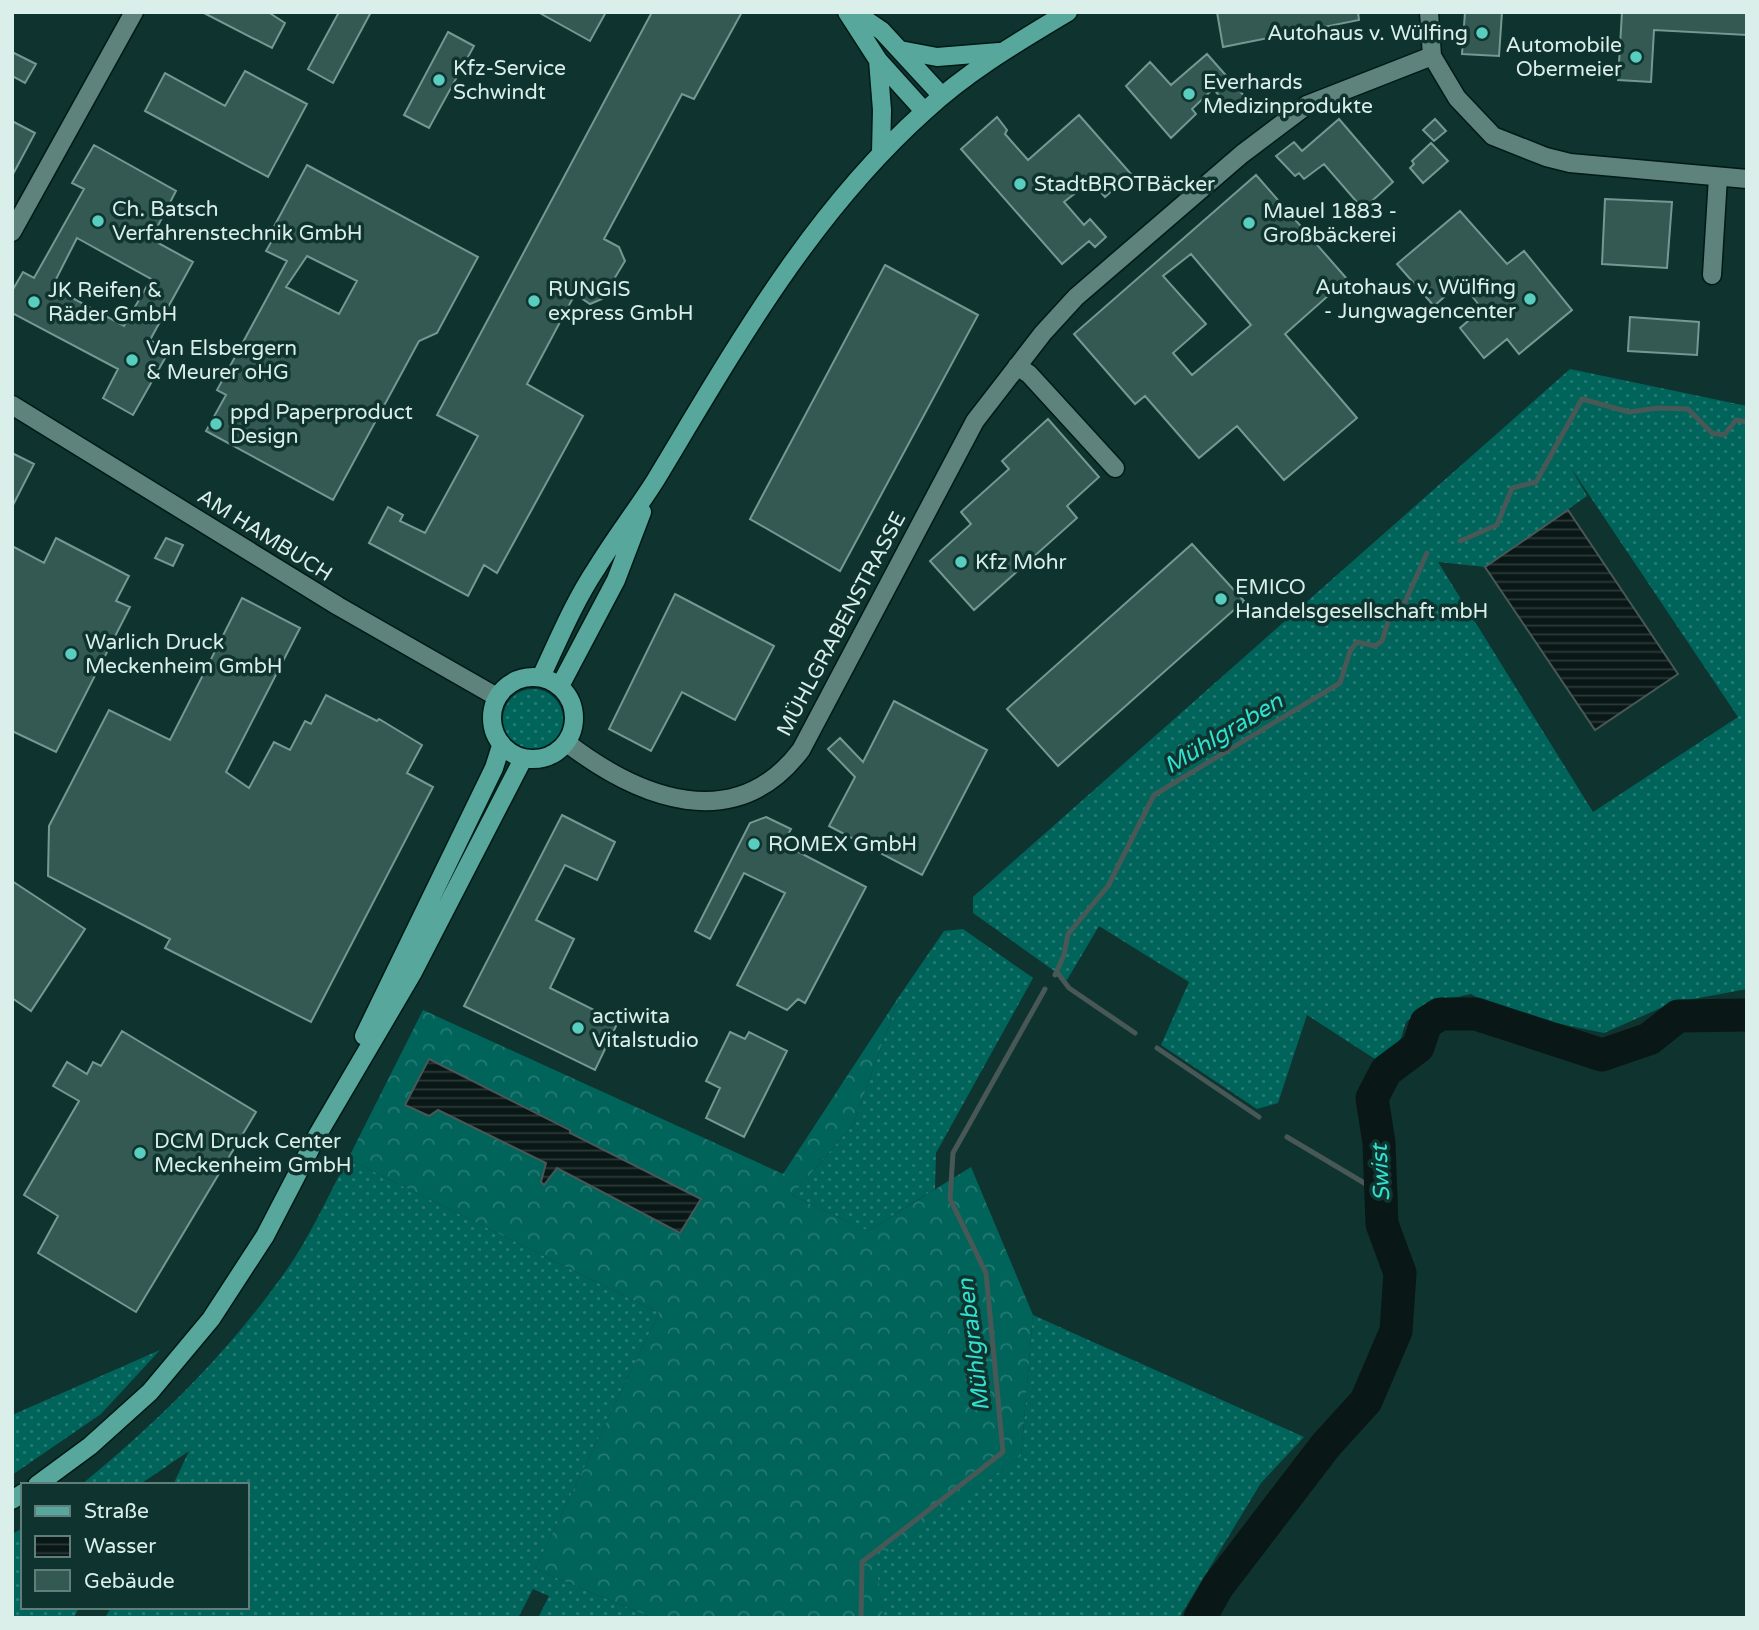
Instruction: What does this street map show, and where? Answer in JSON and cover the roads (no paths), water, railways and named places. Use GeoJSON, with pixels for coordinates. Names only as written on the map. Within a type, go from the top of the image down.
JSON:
{"type":"FeatureCollection","features":[{"type":"Feature","properties":{"kind":"main road"},"geometry":{"type":"LineString","coordinates":[[847,12],[878,60],[924,111]]}},
{"type":"Feature","properties":{"kind":"main road"},"geometry":{"type":"LineString","coordinates":[[854,12],[882,32],[942,96]]}},
{"type":"Feature","properties":{"kind":"main road"},"geometry":{"type":"LineString","coordinates":[[541,677],[594,571],[653,483],[727,358],[807,239],[881,153],[924,111],[999,52],[1068,12]]}},
{"type":"Feature","properties":{"kind":"main road"},"geometry":{"type":"LineString","coordinates":[[900,50],[937,57],[999,52]]}},
{"type":"Feature","properties":{"kind":"main road"},"geometry":{"type":"LineString","coordinates":[[878,60],[881,153]]}},
{"type":"Feature","properties":{"kind":"main road"},"geometry":{"type":"LineString","coordinates":[[560,686],[616,580],[653,483]]}},
{"type":"Feature","properties":{"kind":"main road"},"geometry":{"type":"LineString","coordinates":[[40,1483],[90,1446],[150,1392],[211,1319],[265,1236],[318,1134],[494,768],[501,746],[492,722],[497,697],[516,680],[541,677],[560,686],[573,707],[575,719],[567,743],[548,758],[523,759],[501,746]]}},
{"type":"Feature","properties":{"kind":"main road"},"geometry":{"type":"LineString","coordinates":[[318,1134],[412,974],[523,759]]}},
{"type":"Feature","properties":{"kind":"street"},"geometry":{"type":"LineString","coordinates":[[12,232],[134,12]]}},
{"type":"Feature","properties":{"kind":"street"},"geometry":{"type":"LineString","coordinates":[[1429,12],[1432,56],[1457,98],[1493,136],[1546,157],[1570,163],[1747,179]]}},
{"type":"Feature","properties":{"kind":"street","name":"MÜHLGRABENSTRASSE"},"geometry":{"type":"LineString","coordinates":[[567,743],[632,783],[681,801],[714,802],[747,794],[778,776],[801,750],[967,436],[1017,366],[1076,297],[1242,155],[1307,105],[1432,56]]}},
{"type":"Feature","properties":{"kind":"street"},"geometry":{"type":"LineString","coordinates":[[1712,275],[1718,177]]}},
{"type":"Feature","properties":{"kind":"street"},"geometry":{"type":"LineString","coordinates":[[1017,366],[1029,374],[1115,468]]}},
{"type":"Feature","properties":{"kind":"street","name":"AM HAMBUCH"},"geometry":{"type":"LineString","coordinates":[[12,405],[338,606],[497,697]]}},
{"type":"Feature","properties":{"kind":"water"},"geometry":{"type":"Polygon","coordinates":[[[1568,510],[1678,674],[1595,730],[1485,567],[1568,510]]]}},
{"type":"Feature","properties":{"kind":"water"},"geometry":{"type":"Polygon","coordinates":[[[429,1059],[701,1199],[680,1233],[557,1168],[544,1185],[541,1182],[546,1163],[438,1110],[429,1116],[405,1105],[429,1059]]]}},
{"type":"Feature","properties":{"kind":"waterway","name":"Mühlgraben"},"geometry":{"type":"LineString","coordinates":[[1460,541],[1497,525],[1512,488],[1536,482],[1582,399],[1629,412],[1658,408],[1688,409],[1712,433],[1724,435],[1736,420],[1747,422]]}},
{"type":"Feature","properties":{"kind":"waterway","name":"Mühlgraben"},"geometry":{"type":"LineString","coordinates":[[1055,975],[1064,955],[1068,934],[1108,886],[1154,795],[1340,683],[1350,651],[1357,642],[1375,646],[1382,641],[1390,616],[1405,602],[1427,553]]}},
{"type":"Feature","properties":{"kind":"waterway"},"geometry":{"type":"LineString","coordinates":[[1057,972],[1069,988],[1135,1033]]}},
{"type":"Feature","properties":{"kind":"waterway","name":"Mühlgraben"},"geometry":{"type":"LineString","coordinates":[[861,1618],[862,1562],[1003,1452],[986,1273],[950,1199],[953,1153],[1045,989]]}},
{"type":"Feature","properties":{"kind":"waterway","name":"Swist"},"geometry":{"type":"LineString","coordinates":[[1200,1618],[1218,1586],[1326,1445],[1366,1401],[1396,1331],[1400,1273],[1382,1224],[1379,1143],[1372,1098],[1386,1071],[1418,1047],[1426,1023],[1440,1014],[1476,1014],[1602,1055],[1649,1039],[1678,1016],[1747,1015]]}},
{"type":"Feature","properties":{"kind":"waterway"},"geometry":{"type":"LineString","coordinates":[[1157,1048],[1259,1117]]}},
{"type":"Feature","properties":{"kind":"waterway"},"geometry":{"type":"LineString","coordinates":[[1287,1137],[1381,1193]]}},
{"type":"Feature","properties":{"kind":"place","name":"Autohaus v. Wülfing"},"geometry":{"type":"Point","coordinates":[1482,33]}},
{"type":"Feature","properties":{"kind":"place","name":"Automobile Obermeier"},"geometry":{"type":"Point","coordinates":[1636,57]}},
{"type":"Feature","properties":{"kind":"place","name":"Kfz-Service Schwindt"},"geometry":{"type":"Point","coordinates":[439,80]}},
{"type":"Feature","properties":{"kind":"place","name":"Everhards Medizinprodukte"},"geometry":{"type":"Point","coordinates":[1189,94]}},
{"type":"Feature","properties":{"kind":"place","name":"StadtBROTBäcker"},"geometry":{"type":"Point","coordinates":[1020,184]}},
{"type":"Feature","properties":{"kind":"place","name":"Ch. Batsch Verfahrenstechnik GmbH"},"geometry":{"type":"Point","coordinates":[98,221]}},
{"type":"Feature","properties":{"kind":"place","name":"Mauel 1883 - Großbäckerei"},"geometry":{"type":"Point","coordinates":[1249,223]}},
{"type":"Feature","properties":{"kind":"place","name":"Autohaus v. Wülfing - Jungwagencenter"},"geometry":{"type":"Point","coordinates":[1530,299]}},
{"type":"Feature","properties":{"kind":"place","name":"RUNGIS express GmbH"},"geometry":{"type":"Point","coordinates":[534,301]}},
{"type":"Feature","properties":{"kind":"place","name":"JK Reifen & Räder GmbH"},"geometry":{"type":"Point","coordinates":[34,302]}},
{"type":"Feature","properties":{"kind":"place","name":"Van Elsbergern & Meurer oHG"},"geometry":{"type":"Point","coordinates":[132,360]}},
{"type":"Feature","properties":{"kind":"place","name":"ppd Paperproduct Design"},"geometry":{"type":"Point","coordinates":[216,424]}},
{"type":"Feature","properties":{"kind":"place","name":"Kfz Mohr"},"geometry":{"type":"Point","coordinates":[961,562]}},
{"type":"Feature","properties":{"kind":"place","name":"EMICO Handelsgesellschaft mbH"},"geometry":{"type":"Point","coordinates":[1221,599]}},
{"type":"Feature","properties":{"kind":"place","name":"Warlich Druck Meckenheim GmbH"},"geometry":{"type":"Point","coordinates":[71,654]}},
{"type":"Feature","properties":{"kind":"place","name":"ROMEX GmbH"},"geometry":{"type":"Point","coordinates":[754,844]}},
{"type":"Feature","properties":{"kind":"place","name":"actiwita Vitalstudio"},"geometry":{"type":"Point","coordinates":[578,1028]}},
{"type":"Feature","properties":{"kind":"place","name":"DCM Druck Center Meckenheim GmbH"},"geometry":{"type":"Point","coordinates":[140,1153]}}]}
